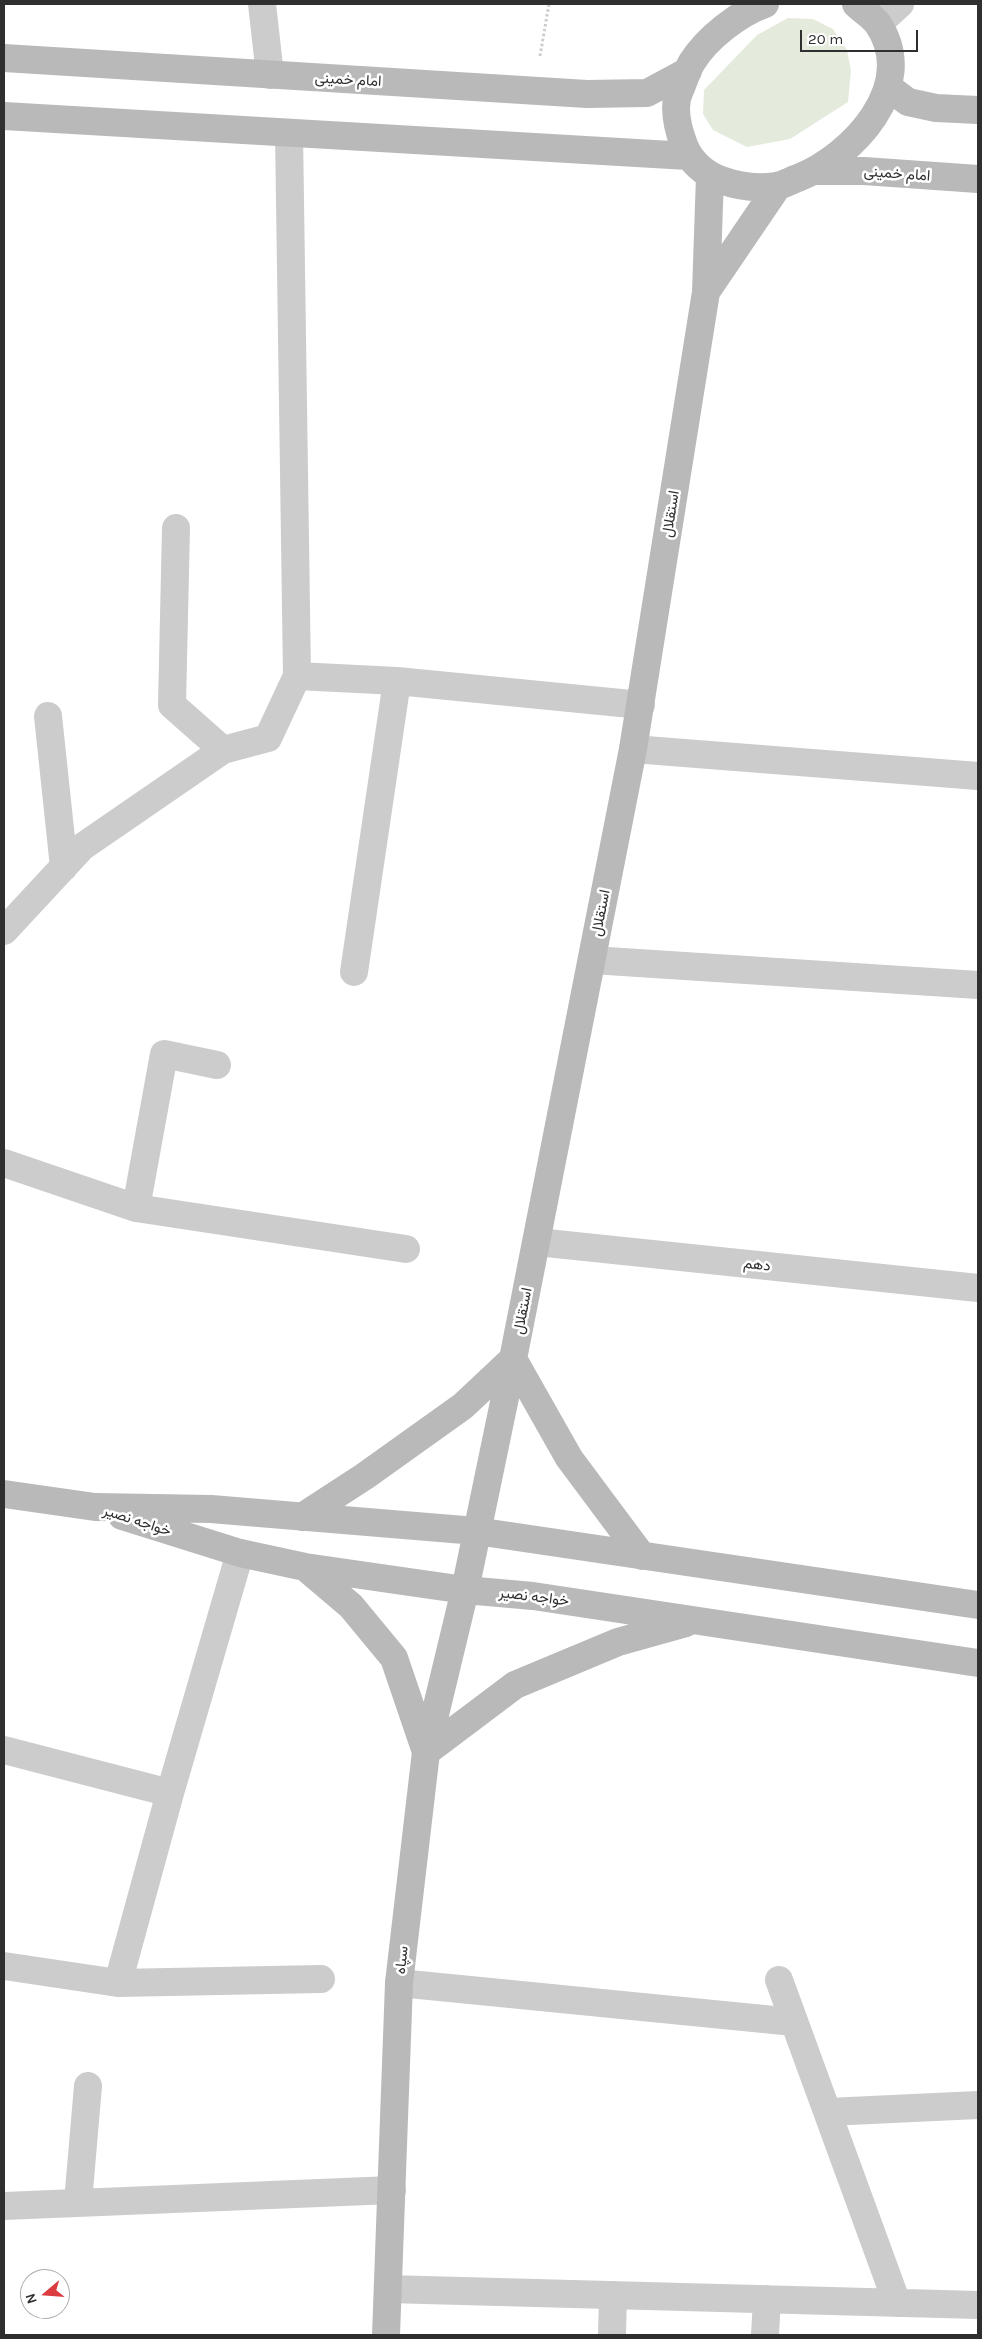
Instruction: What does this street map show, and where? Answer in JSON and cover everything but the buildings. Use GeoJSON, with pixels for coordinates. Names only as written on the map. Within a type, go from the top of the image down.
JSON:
{"type":"FeatureCollection","features":[{"type":"Feature","properties":{"kind":"street"},"geometry":{"type":"LineString","coordinates":[[262,4],[270,75]]}},
{"type":"Feature","properties":{"kind":"street"},"geometry":{"type":"LineString","coordinates":[[757,5],[720,30],[693,61],[678,94],[677,127],[688,156],[710,176],[742,187],[778,186],[815,171],[847,149],[873,119],[888,87],[890,53],[878,24],[856,4]]}},
{"type":"Feature","properties":{"kind":"street"},"geometry":{"type":"LineString","coordinates":[[878,24],[900,4]]}},
{"type":"Feature","properties":{"kind":"street","name":"امام خمینی"},"geometry":{"type":"LineString","coordinates":[[4,58],[587,94],[647,93],[688,71]]}},
{"type":"Feature","properties":{"kind":"street"},"geometry":{"type":"LineString","coordinates":[[888,87],[908,102],[936,108],[978,110]]}},
{"type":"Feature","properties":{"kind":"street"},"geometry":{"type":"LineString","coordinates":[[4,116],[688,156]]}},
{"type":"Feature","properties":{"kind":"street"},"geometry":{"type":"LineString","coordinates":[[4,931],[82,847],[223,750],[268,738],[297,676],[289,133]]}},
{"type":"Feature","properties":{"kind":"street","name":"امام خمینی"},"geometry":{"type":"LineString","coordinates":[[815,171],[864,171],[978,179]]}},
{"type":"Feature","properties":{"kind":"street","name":"استقلال"},"geometry":{"type":"LineString","coordinates":[[465,1590],[514,1359],[641,705],[706,292],[710,176]]}},
{"type":"Feature","properties":{"kind":"street"},"geometry":{"type":"LineString","coordinates":[[706,292],[778,186]]}},
{"type":"Feature","properties":{"kind":"street"},"geometry":{"type":"LineString","coordinates":[[176,528],[172,705],[223,750]]}},
{"type":"Feature","properties":{"kind":"street"},"geometry":{"type":"LineString","coordinates":[[297,676],[397,681],[641,705]]}},
{"type":"Feature","properties":{"kind":"street"},"geometry":{"type":"LineString","coordinates":[[354,972],[397,681]]}},
{"type":"Feature","properties":{"kind":"street"},"geometry":{"type":"LineString","coordinates":[[48,716],[64,866]]}},
{"type":"Feature","properties":{"kind":"street"},"geometry":{"type":"LineString","coordinates":[[632,749],[978,776]]}},
{"type":"Feature","properties":{"kind":"street"},"geometry":{"type":"LineString","coordinates":[[592,960],[978,985]]}},
{"type":"Feature","properties":{"kind":"street"},"geometry":{"type":"LineString","coordinates":[[136,1208],[164,1054],[217,1065]]}},
{"type":"Feature","properties":{"kind":"street"},"geometry":{"type":"LineString","coordinates":[[4,1163],[136,1208],[406,1249]]}},
{"type":"Feature","properties":{"kind":"street","name":"دهم"},"geometry":{"type":"LineString","coordinates":[[537,1242],[978,1288]]}},
{"type":"Feature","properties":{"kind":"street"},"geometry":{"type":"LineString","coordinates":[[302,1517],[366,1476],[463,1406],[514,1359],[569,1458],[642,1556]]}},
{"type":"Feature","properties":{"kind":"street","name":"خواجه نصیر"},"geometry":{"type":"LineString","coordinates":[[4,1494],[95,1507],[211,1509],[476,1531],[978,1605]]}},
{"type":"Feature","properties":{"kind":"street","name":"خواجه نصیر"},"geometry":{"type":"LineString","coordinates":[[95,1507],[240,1553],[305,1567],[465,1590],[533,1596],[978,1663]]}},
{"type":"Feature","properties":{"kind":"street"},"geometry":{"type":"LineString","coordinates":[[118,1983],[170,1793],[240,1553]]}},
{"type":"Feature","properties":{"kind":"street"},"geometry":{"type":"LineString","coordinates":[[305,1567],[351,1606],[394,1658],[426,1752],[516,1686],[618,1642],[695,1620]]}},
{"type":"Feature","properties":{"kind":"street","name":"سپاه"},"geometry":{"type":"LineString","coordinates":[[386,2335],[399,1983],[426,1752],[465,1590]]}},
{"type":"Feature","properties":{"kind":"street"},"geometry":{"type":"LineString","coordinates":[[4,1750],[170,1793]]}},
{"type":"Feature","properties":{"kind":"street"},"geometry":{"type":"LineString","coordinates":[[4,1966],[118,1983],[321,1979]]}},
{"type":"Feature","properties":{"kind":"street"},"geometry":{"type":"LineString","coordinates":[[779,1980],[897,2303]]}},
{"type":"Feature","properties":{"kind":"street"},"geometry":{"type":"LineString","coordinates":[[399,1983],[794,2022]]}},
{"type":"Feature","properties":{"kind":"street"},"geometry":{"type":"LineString","coordinates":[[78,2202],[88,2086]]}},
{"type":"Feature","properties":{"kind":"street"},"geometry":{"type":"LineString","coordinates":[[828,2112],[978,2105]]}},
{"type":"Feature","properties":{"kind":"street"},"geometry":{"type":"LineString","coordinates":[[4,2206],[392,2190]]}},
{"type":"Feature","properties":{"kind":"street"},"geometry":{"type":"LineString","coordinates":[[388,2289],[978,2305]]}},
{"type":"Feature","properties":{"kind":"street"},"geometry":{"type":"LineString","coordinates":[[612,2335],[613,2295]]}},
{"type":"Feature","properties":{"kind":"street"},"geometry":{"type":"LineString","coordinates":[[765,2335],[766,2299]]}},
{"type":"Feature","properties":{"kind":"path"},"geometry":{"type":"LineString","coordinates":[[534,91],[549,4]]}},
{"type":"Feature","properties":{"kind":"shaded area"},"geometry":{"type":"Polygon","coordinates":[[[788,18],[813,19],[833,29],[847,50],[851,71],[848,102],[790,139],[747,147],[713,130],[703,114],[704,90],[757,35],[788,18]]]}}]}
